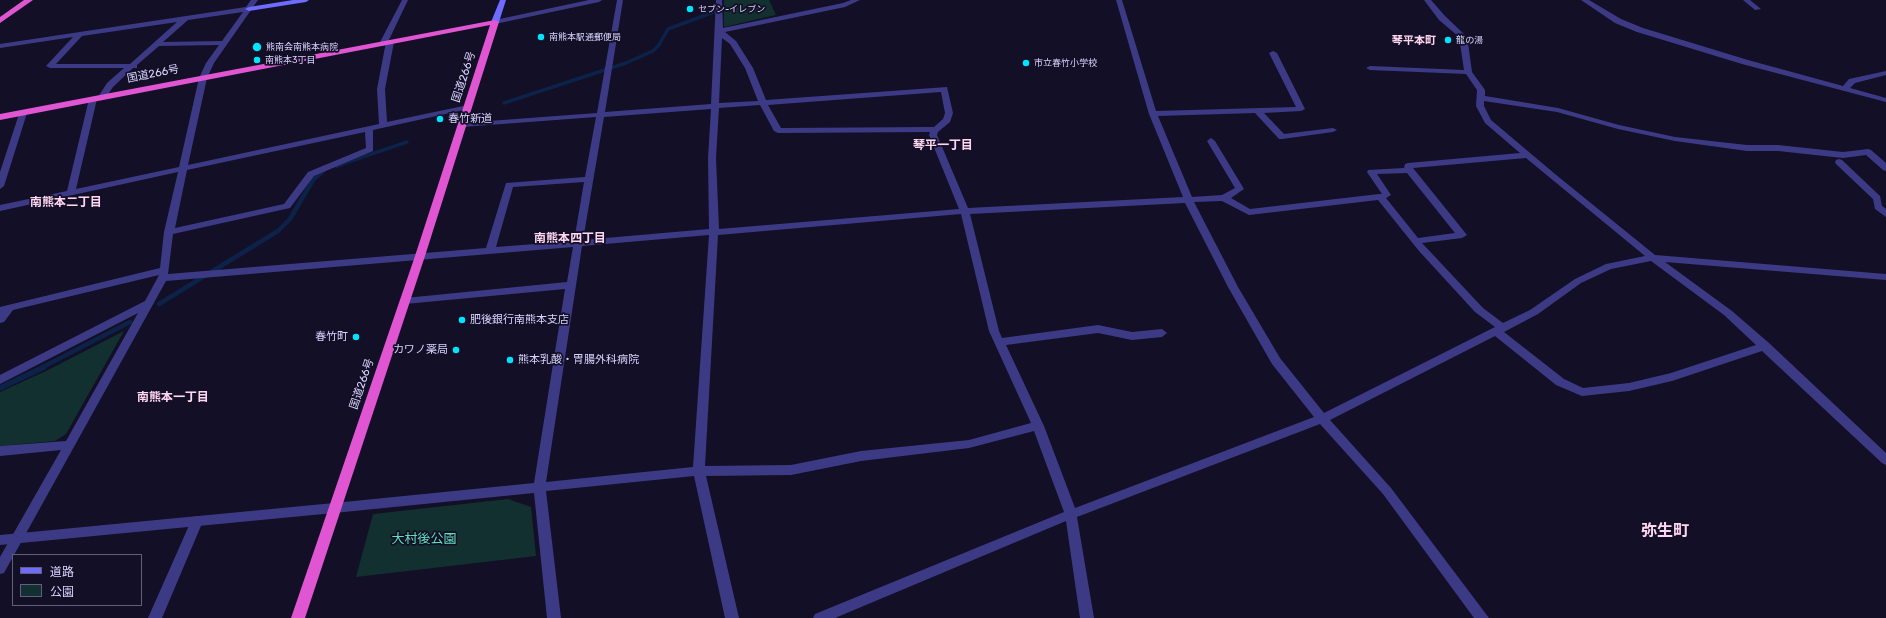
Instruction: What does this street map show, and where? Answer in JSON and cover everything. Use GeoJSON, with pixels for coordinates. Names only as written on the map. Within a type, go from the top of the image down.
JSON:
{"type":"FeatureCollection","features":[{"type":"Feature","properties":{"kind":"highway"},"geometry":{"type":"LineString","coordinates":[[2,18],[29,0]]}},
{"type":"Feature","properties":{"kind":"highway","name":"国道266号"},"geometry":{"type":"LineString","coordinates":[[0,117],[495,22],[420,256],[298,618]]}},
{"type":"Feature","properties":{"kind":"main road"},"geometry":{"type":"LineString","coordinates":[[248,10],[306,0]]}},
{"type":"Feature","properties":{"kind":"main road"},"geometry":{"type":"LineString","coordinates":[[495,22],[503,0]]}},
{"type":"Feature","properties":{"kind":"street"},"geometry":{"type":"LineString","coordinates":[[0,569],[150,302],[164,274],[169,232],[182,167],[203,78],[210,63],[255,0]]}},
{"type":"Feature","properties":{"kind":"street"},"geometry":{"type":"LineString","coordinates":[[383,125],[381,89],[386,43],[405,0]]}},
{"type":"Feature","properties":{"kind":"street"},"geometry":{"type":"LineString","coordinates":[[495,22],[599,0]]}},
{"type":"Feature","properties":{"kind":"street"},"geometry":{"type":"LineString","coordinates":[[554,618],[539,486],[571,285],[620,0]]}},
{"type":"Feature","properties":{"kind":"street"},"geometry":{"type":"LineString","coordinates":[[720,31],[845,4],[857,0]]}},
{"type":"Feature","properties":{"kind":"street"},"geometry":{"type":"LineString","coordinates":[[1119,0],[1153,114],[1188,199],[1233,287],[1276,361],[1322,419],[1387,491],[1482,618]]}},
{"type":"Feature","properties":{"kind":"street"},"geometry":{"type":"LineString","coordinates":[[1427,0],[1442,18],[1461,35],[1464,43],[1468,72],[1481,90],[1480,106],[1488,121],[1527,155],[1653,258],[1728,313],[1886,460]]}},
{"type":"Feature","properties":{"kind":"street"},"geometry":{"type":"LineString","coordinates":[[1584,0],[1618,22],[1640,30],[1886,100]]}},
{"type":"Feature","properties":{"kind":"street"},"geometry":{"type":"LineString","coordinates":[[1746,0],[1756,9]]}},
{"type":"Feature","properties":{"kind":"street"},"geometry":{"type":"LineString","coordinates":[[719,2],[720,31],[712,158],[714,231],[699,471],[732,618]]}},
{"type":"Feature","properties":{"kind":"street"},"geometry":{"type":"LineString","coordinates":[[0,46],[248,10]]}},
{"type":"Feature","properties":{"kind":"street"},"geometry":{"type":"LineString","coordinates":[[102,97],[110,86],[159,44],[186,18]]}},
{"type":"Feature","properties":{"kind":"street"},"geometry":{"type":"LineString","coordinates":[[720,31],[734,43],[749,68],[762,101],[778,130],[935,129]]}},
{"type":"Feature","properties":{"kind":"street"},"geometry":{"type":"LineString","coordinates":[[79,35],[50,66],[134,66]]}},
{"type":"Feature","properties":{"kind":"street"},"geometry":{"type":"LineString","coordinates":[[159,44],[224,43]]}},
{"type":"Feature","properties":{"kind":"street"},"geometry":{"type":"LineString","coordinates":[[1153,114],[1301,109],[1273,53]]}},
{"type":"Feature","properties":{"kind":"street"},"geometry":{"type":"LineString","coordinates":[[1370,68],[1468,72]]}},
{"type":"Feature","properties":{"kind":"street"},"geometry":{"type":"LineString","coordinates":[[1845,89],[1852,81],[1886,73]]}},
{"type":"Feature","properties":{"kind":"street"},"geometry":{"type":"LineString","coordinates":[[462,124],[715,106],[762,101],[944,89],[949,113],[947,120],[935,129],[933,135],[965,211],[994,331],[1038,426],[1071,514],[1086,618]]}},
{"type":"Feature","properties":{"kind":"street"},"geometry":{"type":"LineString","coordinates":[[1481,98],[1558,110],[1618,128],[1675,139],[1747,148],[1778,148],[1843,155],[1868,152],[1886,168]]}},
{"type":"Feature","properties":{"kind":"street"},"geometry":{"type":"LineString","coordinates":[[71,192],[93,99]]}},
{"type":"Feature","properties":{"kind":"street"},"geometry":{"type":"LineString","coordinates":[[0,208],[182,167],[468,107]]}},
{"type":"Feature","properties":{"kind":"street"},"geometry":{"type":"LineString","coordinates":[[1257,110],[1282,137],[1333,130]]}},
{"type":"Feature","properties":{"kind":"street"},"geometry":{"type":"LineString","coordinates":[[0,186],[22,113]]}},
{"type":"Feature","properties":{"kind":"street"},"geometry":{"type":"LineString","coordinates":[[169,232],[287,206],[312,174],[370,149],[369,128]]}},
{"type":"Feature","properties":{"kind":"street"},"geometry":{"type":"LineString","coordinates":[[0,319],[5,309],[164,274],[420,256],[965,211],[1224,198],[1240,189],[1211,141]]}},
{"type":"Feature","properties":{"kind":"street"},"geometry":{"type":"LineString","coordinates":[[1409,170],[1408,166],[1527,155]]}},
{"type":"Feature","properties":{"kind":"street"},"geometry":{"type":"LineString","coordinates":[[1839,162],[1877,198],[1878,206],[1886,214]]}},
{"type":"Feature","properties":{"kind":"street"},"geometry":{"type":"LineString","coordinates":[[1224,198],[1249,212],[1387,196],[1371,172],[1409,170]]}},
{"type":"Feature","properties":{"kind":"street"},"geometry":{"type":"LineString","coordinates":[[1409,170],[1462,234],[1415,241]]}},
{"type":"Feature","properties":{"kind":"street"},"geometry":{"type":"LineString","coordinates":[[490,250],[509,185],[589,179]]}},
{"type":"Feature","properties":{"kind":"street"},"geometry":{"type":"LineString","coordinates":[[1380,197],[1415,241],[1479,310],[1560,382],[1582,392],[1629,387],[1672,377],[1764,346]]}},
{"type":"Feature","properties":{"kind":"street"},"geometry":{"type":"LineString","coordinates":[[820,618],[1071,514],[1322,419],[1534,312],[1578,281],[1609,266],[1653,258],[1886,277]]}},
{"type":"Feature","properties":{"kind":"street"},"geometry":{"type":"LineString","coordinates":[[404,301],[571,285]]}},
{"type":"Feature","properties":{"kind":"street"},"geometry":{"type":"LineString","coordinates":[[0,380],[150,302]]}},
{"type":"Feature","properties":{"kind":"street"},"geometry":{"type":"LineString","coordinates":[[999,342],[1098,329],[1132,336],[1162,333]]}},
{"type":"Feature","properties":{"kind":"street"},"geometry":{"type":"LineString","coordinates":[[0,540],[699,471],[791,470],[861,456],[968,444],[1038,426]]}},
{"type":"Feature","properties":{"kind":"street"},"geometry":{"type":"LineString","coordinates":[[0,451],[70,445]]}},
{"type":"Feature","properties":{"kind":"street"},"geometry":{"type":"LineString","coordinates":[[155,618],[197,521]]}},
{"type":"Feature","properties":{"kind":"green space"},"geometry":{"type":"Polygon","coordinates":[[[724,0],[769,0],[776,15],[724,27],[724,0]]]}},
{"type":"Feature","properties":{"kind":"green space"},"geometry":{"type":"Polygon","coordinates":[[[124,331],[66,434],[55,441],[0,446],[0,392],[46,371],[124,331]]]}},
{"type":"Feature","properties":{"kind":"green space","name":"大村後公園"},"geometry":{"type":"Polygon","coordinates":[[[508,499],[531,507],[536,556],[356,577],[373,514],[508,499]]]}},
{"type":"Feature","properties":{"kind":"waterway"},"geometry":{"type":"LineString","coordinates":[[504,103],[626,63],[653,51],[659,45],[668,29],[714,12]]}},
{"type":"Feature","properties":{"kind":"waterway"},"geometry":{"type":"LineString","coordinates":[[339,165],[407,142]]}},
{"type":"Feature","properties":{"kind":"waterway"},"geometry":{"type":"LineString","coordinates":[[337,166],[342,164]]}},
{"type":"Feature","properties":{"kind":"waterway"},"geometry":{"type":"LineString","coordinates":[[159,304],[278,231],[290,219],[313,180],[323,171]]}},
{"type":"Feature","properties":{"kind":"waterway"},"geometry":{"type":"LineString","coordinates":[[41,368],[130,322]]}},
{"type":"Feature","properties":{"kind":"waterway"},"geometry":{"type":"LineString","coordinates":[[0,388],[44,367]]}},
{"type":"Feature","properties":{"kind":"place","name":"セブン-イレブン"},"geometry":{"type":"Point","coordinates":[690,9]}},
{"type":"Feature","properties":{"kind":"place","name":"南熊本駅通郵便局"},"geometry":{"type":"Point","coordinates":[541,37]}},
{"type":"Feature","properties":{"kind":"place","name":"龍の湯"},"geometry":{"type":"Point","coordinates":[1448,40]}},
{"type":"Feature","properties":{"kind":"place","name":"熊南会南熊本病院"},"geometry":{"type":"Point","coordinates":[257,47]}},
{"type":"Feature","properties":{"kind":"place","name":"南熊本3丁目"},"geometry":{"type":"Point","coordinates":[257,60]}},
{"type":"Feature","properties":{"kind":"place","name":"市立春竹小学校"},"geometry":{"type":"Point","coordinates":[1026,63]}},
{"type":"Feature","properties":{"kind":"place","name":"春竹新道"},"geometry":{"type":"Point","coordinates":[440,119]}},
{"type":"Feature","properties":{"kind":"place","name":"肥後銀行南熊本支店"},"geometry":{"type":"Point","coordinates":[462,320]}},
{"type":"Feature","properties":{"kind":"place","name":"春竹町"},"geometry":{"type":"Point","coordinates":[356,337]}},
{"type":"Feature","properties":{"kind":"place","name":"カワノ薬局"},"geometry":{"type":"Point","coordinates":[456,350]}},
{"type":"Feature","properties":{"kind":"place","name":"熊本乳酸・胃腸外科病院"},"geometry":{"type":"Point","coordinates":[510,360]}},
{"type":"Feature","properties":{"kind":"district","name":"琴平本町"},"geometry":{"type":"Point","coordinates":[1414,41]}},
{"type":"Feature","properties":{"kind":"district","name":"琴平一丁目"},"geometry":{"type":"Point","coordinates":[943,146]}},
{"type":"Feature","properties":{"kind":"district","name":"南熊本二丁目"},"geometry":{"type":"Point","coordinates":[66,203]}},
{"type":"Feature","properties":{"kind":"district","name":"南熊本四丁目"},"geometry":{"type":"Point","coordinates":[570,239]}},
{"type":"Feature","properties":{"kind":"district","name":"南熊本一丁目"},"geometry":{"type":"Point","coordinates":[173,398]}},
{"type":"Feature","properties":{"kind":"district","name":"弥生町"},"geometry":{"type":"Point","coordinates":[1665,531]}}]}
